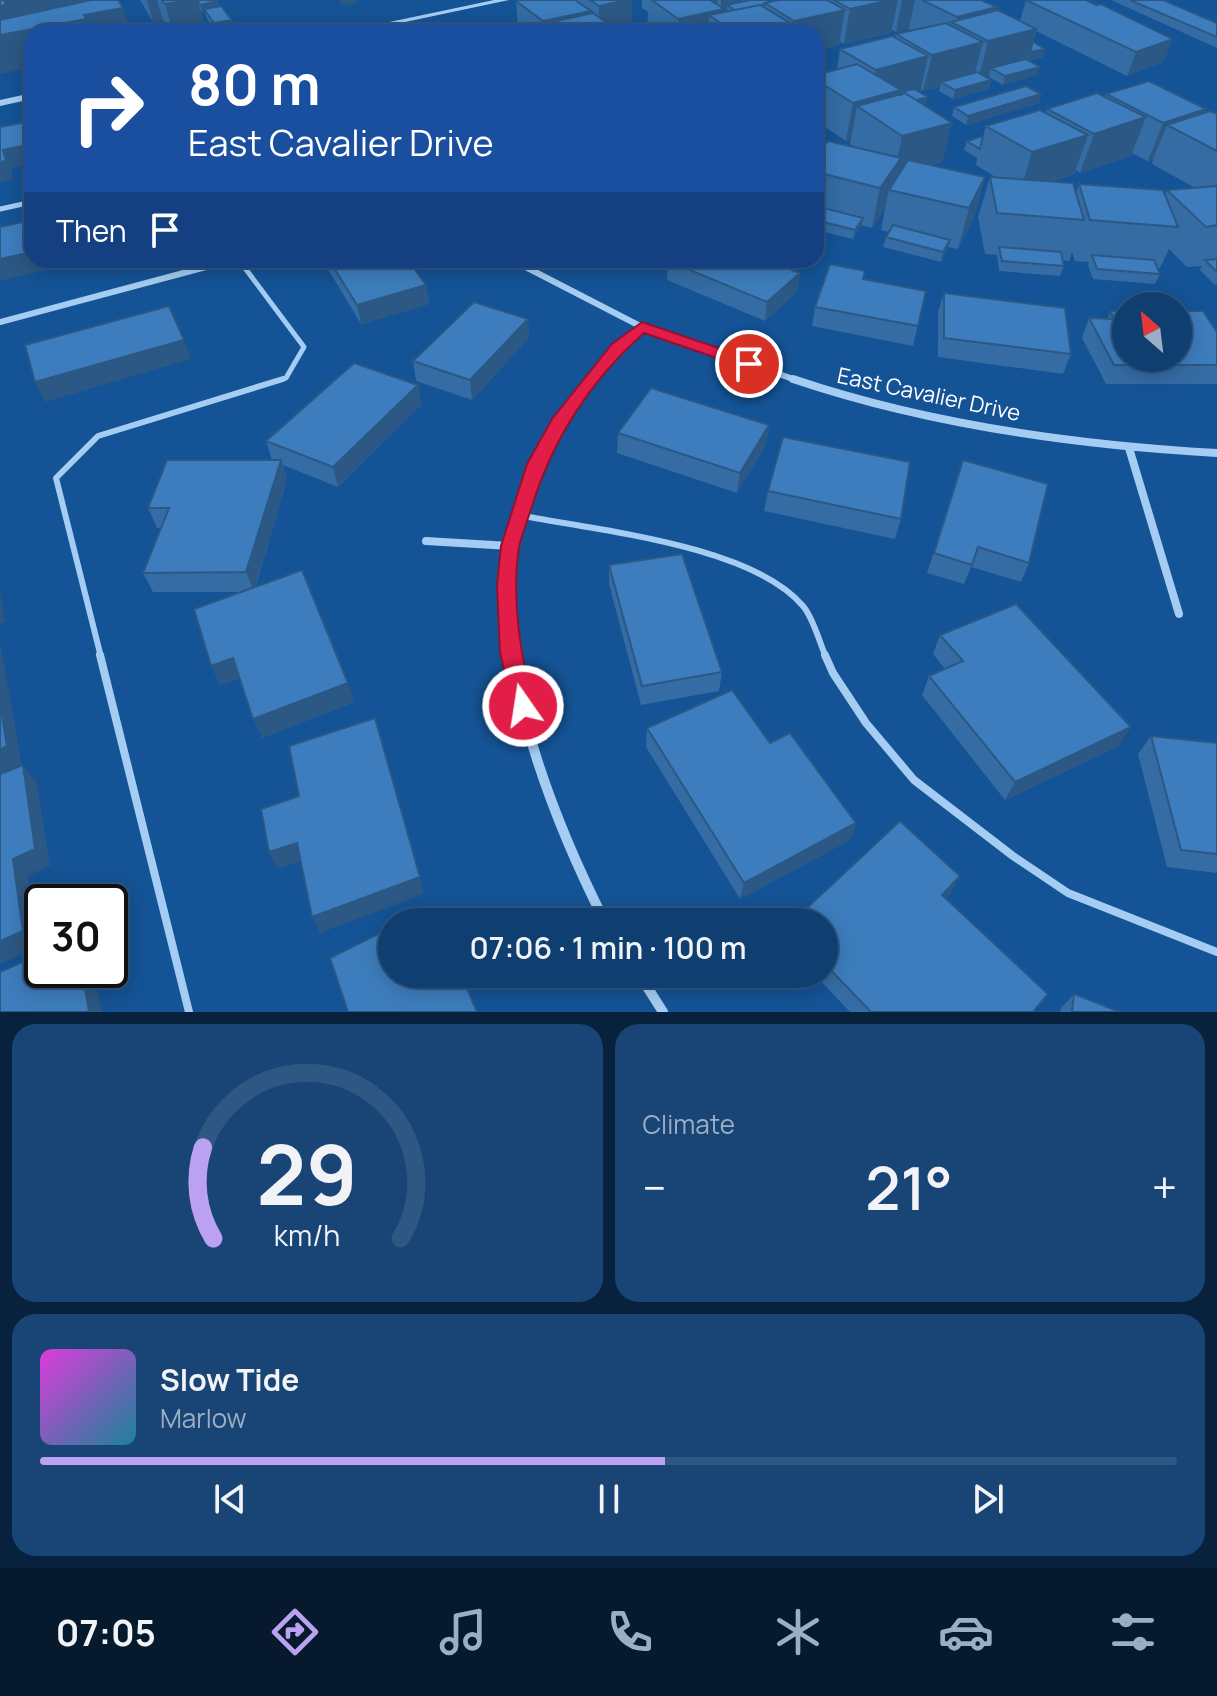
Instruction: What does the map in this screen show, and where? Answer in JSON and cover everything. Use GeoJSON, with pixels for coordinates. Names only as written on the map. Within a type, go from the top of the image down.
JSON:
{"type":"FeatureCollection","features":[{"type":"Feature","properties":{"kind":"street"},"geometry":{"type":"LineString","coordinates":[[386,24],[505,0]]}},
{"type":"Feature","properties":{"kind":"street"},"geometry":{"type":"LineString","coordinates":[[0,103],[24,98]]}},
{"type":"Feature","properties":{"kind":"street"},"geometry":{"type":"LineString","coordinates":[[0,322],[202,268]]}},
{"type":"Feature","properties":{"kind":"street","name":"East Cavalier Drive"},"geometry":{"type":"LineString","coordinates":[[528,268],[642,327],[855,400],[1053,439],[1129,448],[1217,453]]}},
{"type":"Feature","properties":{"kind":"street"},"geometry":{"type":"LineString","coordinates":[[598,908],[560,831],[529,733],[510,652],[507,586],[510,546],[536,464],[558,423],[618,348],[642,327]]}},
{"type":"Feature","properties":{"kind":"street"},"geometry":{"type":"LineString","coordinates":[[1129,448],[1179,614]]}},
{"type":"Feature","properties":{"kind":"street"},"geometry":{"type":"LineString","coordinates":[[426,541],[510,546]]}},
{"type":"Feature","properties":{"kind":"street"},"geometry":{"type":"LineString","coordinates":[[648,988],[663,1012]]}},
{"type":"Feature","properties":{"kind":"lane"},"geometry":{"type":"LineString","coordinates":[[0,209],[24,204]]}},
{"type":"Feature","properties":{"kind":"lane"},"geometry":{"type":"LineString","coordinates":[[189,1012],[56,478],[98,436],[286,378],[304,347],[245,268]]}},
{"type":"Feature","properties":{"kind":"lane"},"geometry":{"type":"LineString","coordinates":[[518,515],[698,550],[767,576],[804,607],[833,673],[866,723],[914,780],[1013,856],[1068,893],[1217,952]]}},
{"type":"Feature","properties":{"kind":"building"},"geometry":{"type":"Polygon","coordinates":[[[0,0],[19,0],[0,6],[0,0]]]}},
{"type":"Feature","properties":{"kind":"building"},"geometry":{"type":"Polygon","coordinates":[[[91,0],[118,0],[123,8],[84,15],[86,19],[59,24],[24,24],[24,31],[0,35],[0,20],[91,0]]]}},
{"type":"Feature","properties":{"kind":"building"},"geometry":{"type":"Polygon","coordinates":[[[162,0],[189,0],[165,4],[162,0]]]}},
{"type":"Feature","properties":{"kind":"building"},"geometry":{"type":"Polygon","coordinates":[[[197,0],[216,0],[217,1],[200,5],[197,0]]]}},
{"type":"Feature","properties":{"kind":"building"},"geometry":{"type":"Polygon","coordinates":[[[575,0],[591,11],[543,21],[516,1],[575,0]]]}},
{"type":"Feature","properties":{"kind":"building"},"geometry":{"type":"Polygon","coordinates":[[[590,0],[627,0],[599,6],[590,0]]]}},
{"type":"Feature","properties":{"kind":"building"},"geometry":{"type":"Polygon","coordinates":[[[652,0],[710,0],[724,9],[678,19],[652,0]]]}},
{"type":"Feature","properties":{"kind":"building"},"geometry":{"type":"Polygon","coordinates":[[[750,0],[769,2],[735,10],[727,5],[750,0]]]}},
{"type":"Feature","properties":{"kind":"building"},"geometry":{"type":"Polygon","coordinates":[[[827,0],[845,10],[794,21],[765,3],[827,0]]]}},
{"type":"Feature","properties":{"kind":"building"},"geometry":{"type":"Polygon","coordinates":[[[834,0],[890,0],[850,9],[834,0]]]}},
{"type":"Feature","properties":{"kind":"building"},"geometry":{"type":"Polygon","coordinates":[[[922,0],[981,0],[997,7],[957,17],[922,0]]]}},
{"type":"Feature","properties":{"kind":"building"},"geometry":{"type":"Polygon","coordinates":[[[1026,0],[1086,0],[1101,4],[1173,39],[1136,52],[1026,0]]]}},
{"type":"Feature","properties":{"kind":"building"},"geometry":{"type":"Polygon","coordinates":[[[1130,0],[1163,0],[1217,23],[1217,37],[1130,0]]]}},
{"type":"Feature","properties":{"kind":"building"},"geometry":{"type":"Polygon","coordinates":[[[760,5],[790,23],[722,24],[709,15],[760,5]]]}},
{"type":"Feature","properties":{"kind":"building"},"geometry":{"type":"Polygon","coordinates":[[[221,6],[232,20],[214,23],[204,9],[221,6]]]}},
{"type":"Feature","properties":{"kind":"building"},"geometry":{"type":"Polygon","coordinates":[[[998,10],[1036,29],[988,41],[951,22],[998,10]]]}},
{"type":"Feature","properties":{"kind":"building"},"geometry":{"type":"Polygon","coordinates":[[[593,13],[608,24],[548,24],[593,13]]]}},
{"type":"Feature","properties":{"kind":"building"},"geometry":{"type":"Polygon","coordinates":[[[946,23],[983,42],[932,55],[896,34],[946,23]]]}},
{"type":"Feature","properties":{"kind":"building"},"geometry":{"type":"Polygon","coordinates":[[[892,36],[928,56],[876,70],[840,49],[892,36]]]}},
{"type":"Feature","properties":{"kind":"building"},"geometry":{"type":"Polygon","coordinates":[[[1033,42],[1045,49],[1030,52],[1033,42]]]}},
{"type":"Feature","properties":{"kind":"building"},"geometry":{"type":"Polygon","coordinates":[[[1026,59],[1040,67],[1005,76],[991,68],[1026,59]]]}},
{"type":"Feature","properties":{"kind":"building"},"geometry":{"type":"Polygon","coordinates":[[[857,64],[901,90],[853,103],[824,85],[824,73],[857,64]]]}},
{"type":"Feature","properties":{"kind":"building"},"geometry":{"type":"Polygon","coordinates":[[[977,72],[991,80],[955,90],[941,82],[977,72]]]}},
{"type":"Feature","properties":{"kind":"building"},"geometry":{"type":"Polygon","coordinates":[[[1149,81],[1206,109],[1163,123],[1106,94],[1149,81]]]}},
{"type":"Feature","properties":{"kind":"building"},"geometry":{"type":"Polygon","coordinates":[[[1026,86],[1041,94],[968,116],[954,107],[1026,86]]]}},
{"type":"Feature","properties":{"kind":"building"},"geometry":{"type":"Polygon","coordinates":[[[914,89],[928,97],[916,100],[905,93],[900,95],[900,92],[914,89]]]}},
{"type":"Feature","properties":{"kind":"building"},"geometry":{"type":"Polygon","coordinates":[[[905,93],[952,123],[902,136],[857,106],[905,93]]]}},
{"type":"Feature","properties":{"kind":"building"},"geometry":{"type":"Polygon","coordinates":[[[1097,93],[1146,117],[1094,134],[1047,109],[1097,93]]]}},
{"type":"Feature","properties":{"kind":"building"},"geometry":{"type":"Polygon","coordinates":[[[1040,110],[1088,135],[1032,152],[986,126],[1040,110]]]}},
{"type":"Feature","properties":{"kind":"building"},"geometry":{"type":"Polygon","coordinates":[[[1210,111],[1217,114],[1217,151],[1167,125],[1210,111]]]}},
{"type":"Feature","properties":{"kind":"building"},"geometry":{"type":"Polygon","coordinates":[[[24,122],[24,146],[3,150],[6,161],[0,162],[0,127],[24,122]]]}},
{"type":"Feature","properties":{"kind":"building"},"geometry":{"type":"Polygon","coordinates":[[[983,136],[980,149],[967,141],[983,136]]]}},
{"type":"Feature","properties":{"kind":"building"},"geometry":{"type":"Polygon","coordinates":[[[828,141],[901,158],[880,188],[824,174],[824,146],[828,141]]]}},
{"type":"Feature","properties":{"kind":"building"},"geometry":{"type":"Polygon","coordinates":[[[908,160],[985,177],[969,208],[889,190],[908,160]]]}},
{"type":"Feature","properties":{"kind":"building"},"geometry":{"type":"Polygon","coordinates":[[[990,177],[1073,183],[1084,220],[997,213],[990,177]]]}},
{"type":"Feature","properties":{"kind":"building"},"geometry":{"type":"Polygon","coordinates":[[[1079,184],[1163,190],[1178,227],[1090,220],[1079,184]]]}},
{"type":"Feature","properties":{"kind":"building"},"geometry":{"type":"Polygon","coordinates":[[[1217,186],[1217,225],[1206,227],[1167,190],[1217,186]]]}},
{"type":"Feature","properties":{"kind":"building"},"geometry":{"type":"Polygon","coordinates":[[[824,208],[863,218],[855,230],[824,222],[824,208]]]}},
{"type":"Feature","properties":{"kind":"building"},"geometry":{"type":"Polygon","coordinates":[[[24,222],[24,254],[0,259],[0,227],[24,222]]]}},
{"type":"Feature","properties":{"kind":"building"},"geometry":{"type":"Polygon","coordinates":[[[893,225],[950,240],[943,252],[886,237],[893,225]]]}},
{"type":"Feature","properties":{"kind":"building"},"geometry":{"type":"Polygon","coordinates":[[[999,247],[1061,252],[1064,266],[1002,261],[999,247]]]}},
{"type":"Feature","properties":{"kind":"building"},"geometry":{"type":"Polygon","coordinates":[[[1092,255],[1154,260],[1160,274],[1097,269],[1092,255]]]}},
{"type":"Feature","properties":{"kind":"building"},"geometry":{"type":"Polygon","coordinates":[[[1217,259],[1217,272],[1205,260],[1217,259]]]}},
{"type":"Feature","properties":{"kind":"building"},"geometry":{"type":"Polygon","coordinates":[[[830,264],[865,271],[863,279],[926,291],[918,326],[815,307],[830,264]]]}},
{"type":"Feature","properties":{"kind":"building"},"geometry":{"type":"Polygon","coordinates":[[[334,268],[414,268],[426,285],[357,305],[334,268]]]}},
{"type":"Feature","properties":{"kind":"building"},"geometry":{"type":"Polygon","coordinates":[[[685,268],[787,268],[800,273],[767,302],[685,268]]]}},
{"type":"Feature","properties":{"kind":"building"},"geometry":{"type":"Polygon","coordinates":[[[944,293],[1065,308],[1071,354],[944,338],[944,293]]]}},
{"type":"Feature","properties":{"kind":"building"},"geometry":{"type":"Polygon","coordinates":[[[474,302],[528,319],[470,380],[413,361],[474,302]]]}},
{"type":"Feature","properties":{"kind":"building"},"geometry":{"type":"Polygon","coordinates":[[[169,306],[184,340],[35,382],[25,345],[169,306]]]}},
{"type":"Feature","properties":{"kind":"building"},"geometry":{"type":"Polygon","coordinates":[[[1192,311],[1203,311],[1217,332],[1217,365],[1192,365],[1192,311]]]}},
{"type":"Feature","properties":{"kind":"building"},"geometry":{"type":"Polygon","coordinates":[[[1089,318],[1112,319],[1112,361],[1089,318]]]}},
{"type":"Feature","properties":{"kind":"building"},"geometry":{"type":"Polygon","coordinates":[[[354,363],[418,385],[333,467],[266,441],[354,363]]]}},
{"type":"Feature","properties":{"kind":"building"},"geometry":{"type":"Polygon","coordinates":[[[651,388],[769,425],[740,473],[618,433],[651,388]]]}},
{"type":"Feature","properties":{"kind":"building"},"geometry":{"type":"Polygon","coordinates":[[[783,437],[910,462],[901,519],[768,491],[783,437]]]}},
{"type":"Feature","properties":{"kind":"building"},"geometry":{"type":"Polygon","coordinates":[[[167,460],[281,460],[246,572],[143,573],[169,508],[148,508],[167,460]]]}},
{"type":"Feature","properties":{"kind":"building"},"geometry":{"type":"Polygon","coordinates":[[[963,460],[1048,484],[1029,563],[978,547],[972,565],[934,553],[963,460]]]}},
{"type":"Feature","properties":{"kind":"building"},"geometry":{"type":"Polygon","coordinates":[[[682,554],[722,672],[642,686],[609,565],[682,554]]]}},
{"type":"Feature","properties":{"kind":"building"},"geometry":{"type":"Polygon","coordinates":[[[302,570],[348,683],[253,719],[233,658],[211,666],[194,609],[302,570]]]}},
{"type":"Feature","properties":{"kind":"building"},"geometry":{"type":"Polygon","coordinates":[[[1016,604],[1131,727],[1015,782],[929,676],[963,661],[940,635],[1016,604]]]}},
{"type":"Feature","properties":{"kind":"building"},"geometry":{"type":"Polygon","coordinates":[[[732,690],[770,743],[790,733],[856,823],[744,883],[647,728],[732,690]]]}},
{"type":"Feature","properties":{"kind":"building"},"geometry":{"type":"Polygon","coordinates":[[[0,703],[7,746],[0,749],[0,703]]]}},
{"type":"Feature","properties":{"kind":"building"},"geometry":{"type":"Polygon","coordinates":[[[375,718],[420,877],[312,917],[297,843],[269,852],[261,809],[299,796],[289,746],[375,718]]]}},
{"type":"Feature","properties":{"kind":"building"},"geometry":{"type":"Polygon","coordinates":[[[1151,736],[1217,743],[1217,854],[1181,850],[1151,736]]]}},
{"type":"Feature","properties":{"kind":"building"},"geometry":{"type":"Polygon","coordinates":[[[23,765],[35,849],[13,859],[23,931],[0,941],[0,774],[23,765]]]}},
{"type":"Feature","properties":{"kind":"building"},"geometry":{"type":"Polygon","coordinates":[[[900,821],[960,876],[942,895],[1048,994],[1033,1012],[871,1012],[838,978],[838,908],[807,908],[900,821]]]}},
{"type":"Feature","properties":{"kind":"building"},"geometry":{"type":"Polygon","coordinates":[[[378,934],[378,988],[467,988],[477,1012],[348,1012],[330,958],[378,934]]]}},
{"type":"Feature","properties":{"kind":"building"},"geometry":{"type":"Polygon","coordinates":[[[24,961],[24,988],[85,988],[89,1012],[0,1012],[0,972],[24,961]]]}},
{"type":"Feature","properties":{"kind":"building"},"geometry":{"type":"Polygon","coordinates":[[[1074,994],[1120,1012],[1072,1012],[1074,994]]]}},
{"type":"Feature","properties":{"kind":"route"},"geometry":{"type":"LineString","coordinates":[[523,706],[510,652],[507,586],[510,546],[536,464],[558,423],[585,385],[642,327],[749,364]]}}]}
